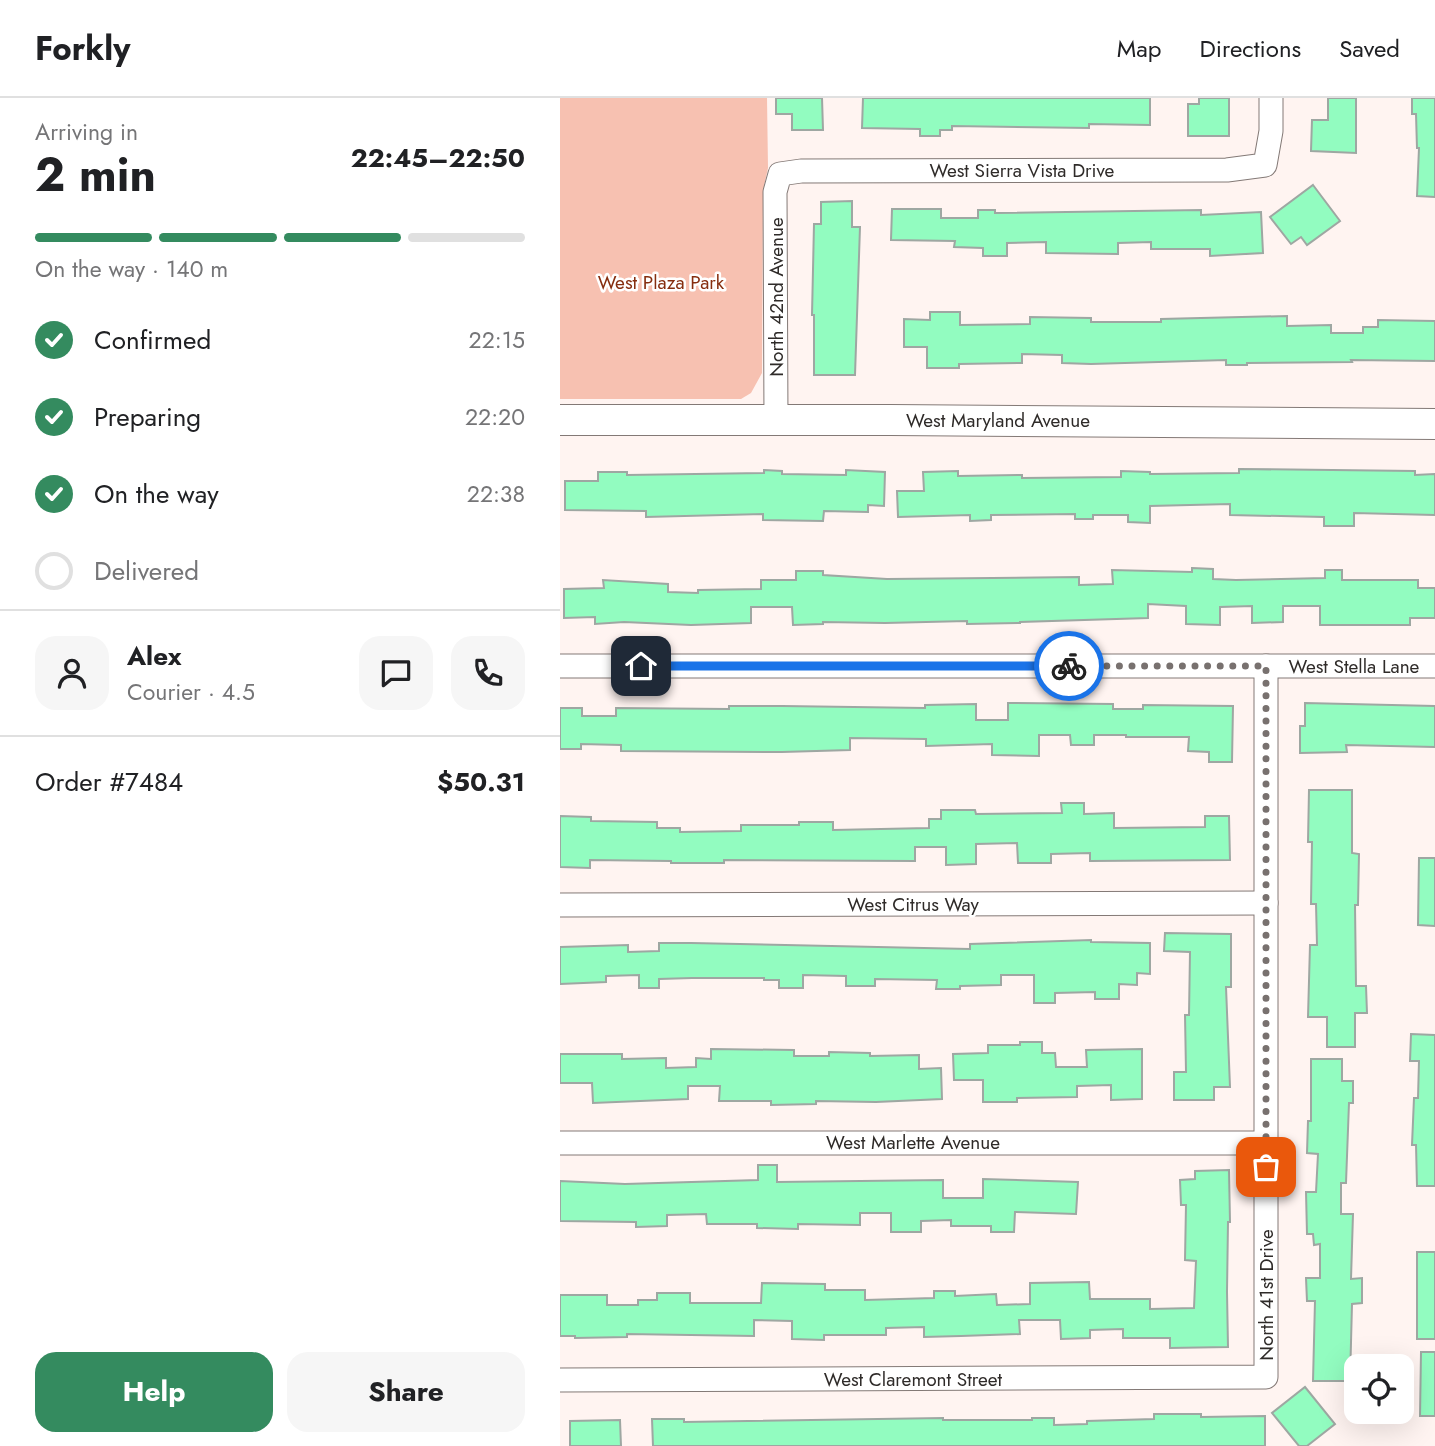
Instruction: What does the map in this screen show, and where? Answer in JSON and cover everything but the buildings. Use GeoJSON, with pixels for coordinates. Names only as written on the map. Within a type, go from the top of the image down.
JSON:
{"type":"FeatureCollection","features":[{"type":"Feature","properties":{"kind":"street","name":"West Sierra Vista Drive"},"geometry":{"type":"LineString","coordinates":[[780,174],[801,170],[1227,170],[1265,165],[1271,131],[1271,98]]}},
{"type":"Feature","properties":{"kind":"street","name":"North 42nd Avenue"},"geometry":{"type":"LineString","coordinates":[[776,420],[775,192],[780,174]]}},
{"type":"Feature","properties":{"kind":"street","name":"West Maryland Avenue"},"geometry":{"type":"LineString","coordinates":[[560,421],[1435,424]]}},
{"type":"Feature","properties":{"kind":"street","name":"West Stella Lane"},"geometry":{"type":"LineString","coordinates":[[560,666],[1435,666]]}},
{"type":"Feature","properties":{"kind":"street","name":"North 41st Drive"},"geometry":{"type":"LineString","coordinates":[[1266,666],[1266,1377]]}},
{"type":"Feature","properties":{"kind":"street","name":"West Citrus Way"},"geometry":{"type":"LineString","coordinates":[[560,905],[1266,904]]}},
{"type":"Feature","properties":{"kind":"street","name":"West Marlette Avenue"},"geometry":{"type":"LineString","coordinates":[[560,1143],[1266,1143]]}},
{"type":"Feature","properties":{"kind":"street","name":"West Claremont Street"},"geometry":{"type":"LineString","coordinates":[[560,1380],[1266,1377]]}},
{"type":"Feature","properties":{"kind":"green space","name":"West Plaza Park"},"geometry":{"type":"Polygon","coordinates":[[[560,98],[767,98],[768,168],[763,191],[762,373],[751,393],[741,399],[560,399],[560,98]]]}},
{"type":"Feature","properties":{"kind":"way so far"},"geometry":{"type":"LineString","coordinates":[[1069,666],[1266,666],[1266,1167]]}},
{"type":"Feature","properties":{"kind":"route"},"geometry":{"type":"LineString","coordinates":[[641,666],[1069,666]]}}]}
